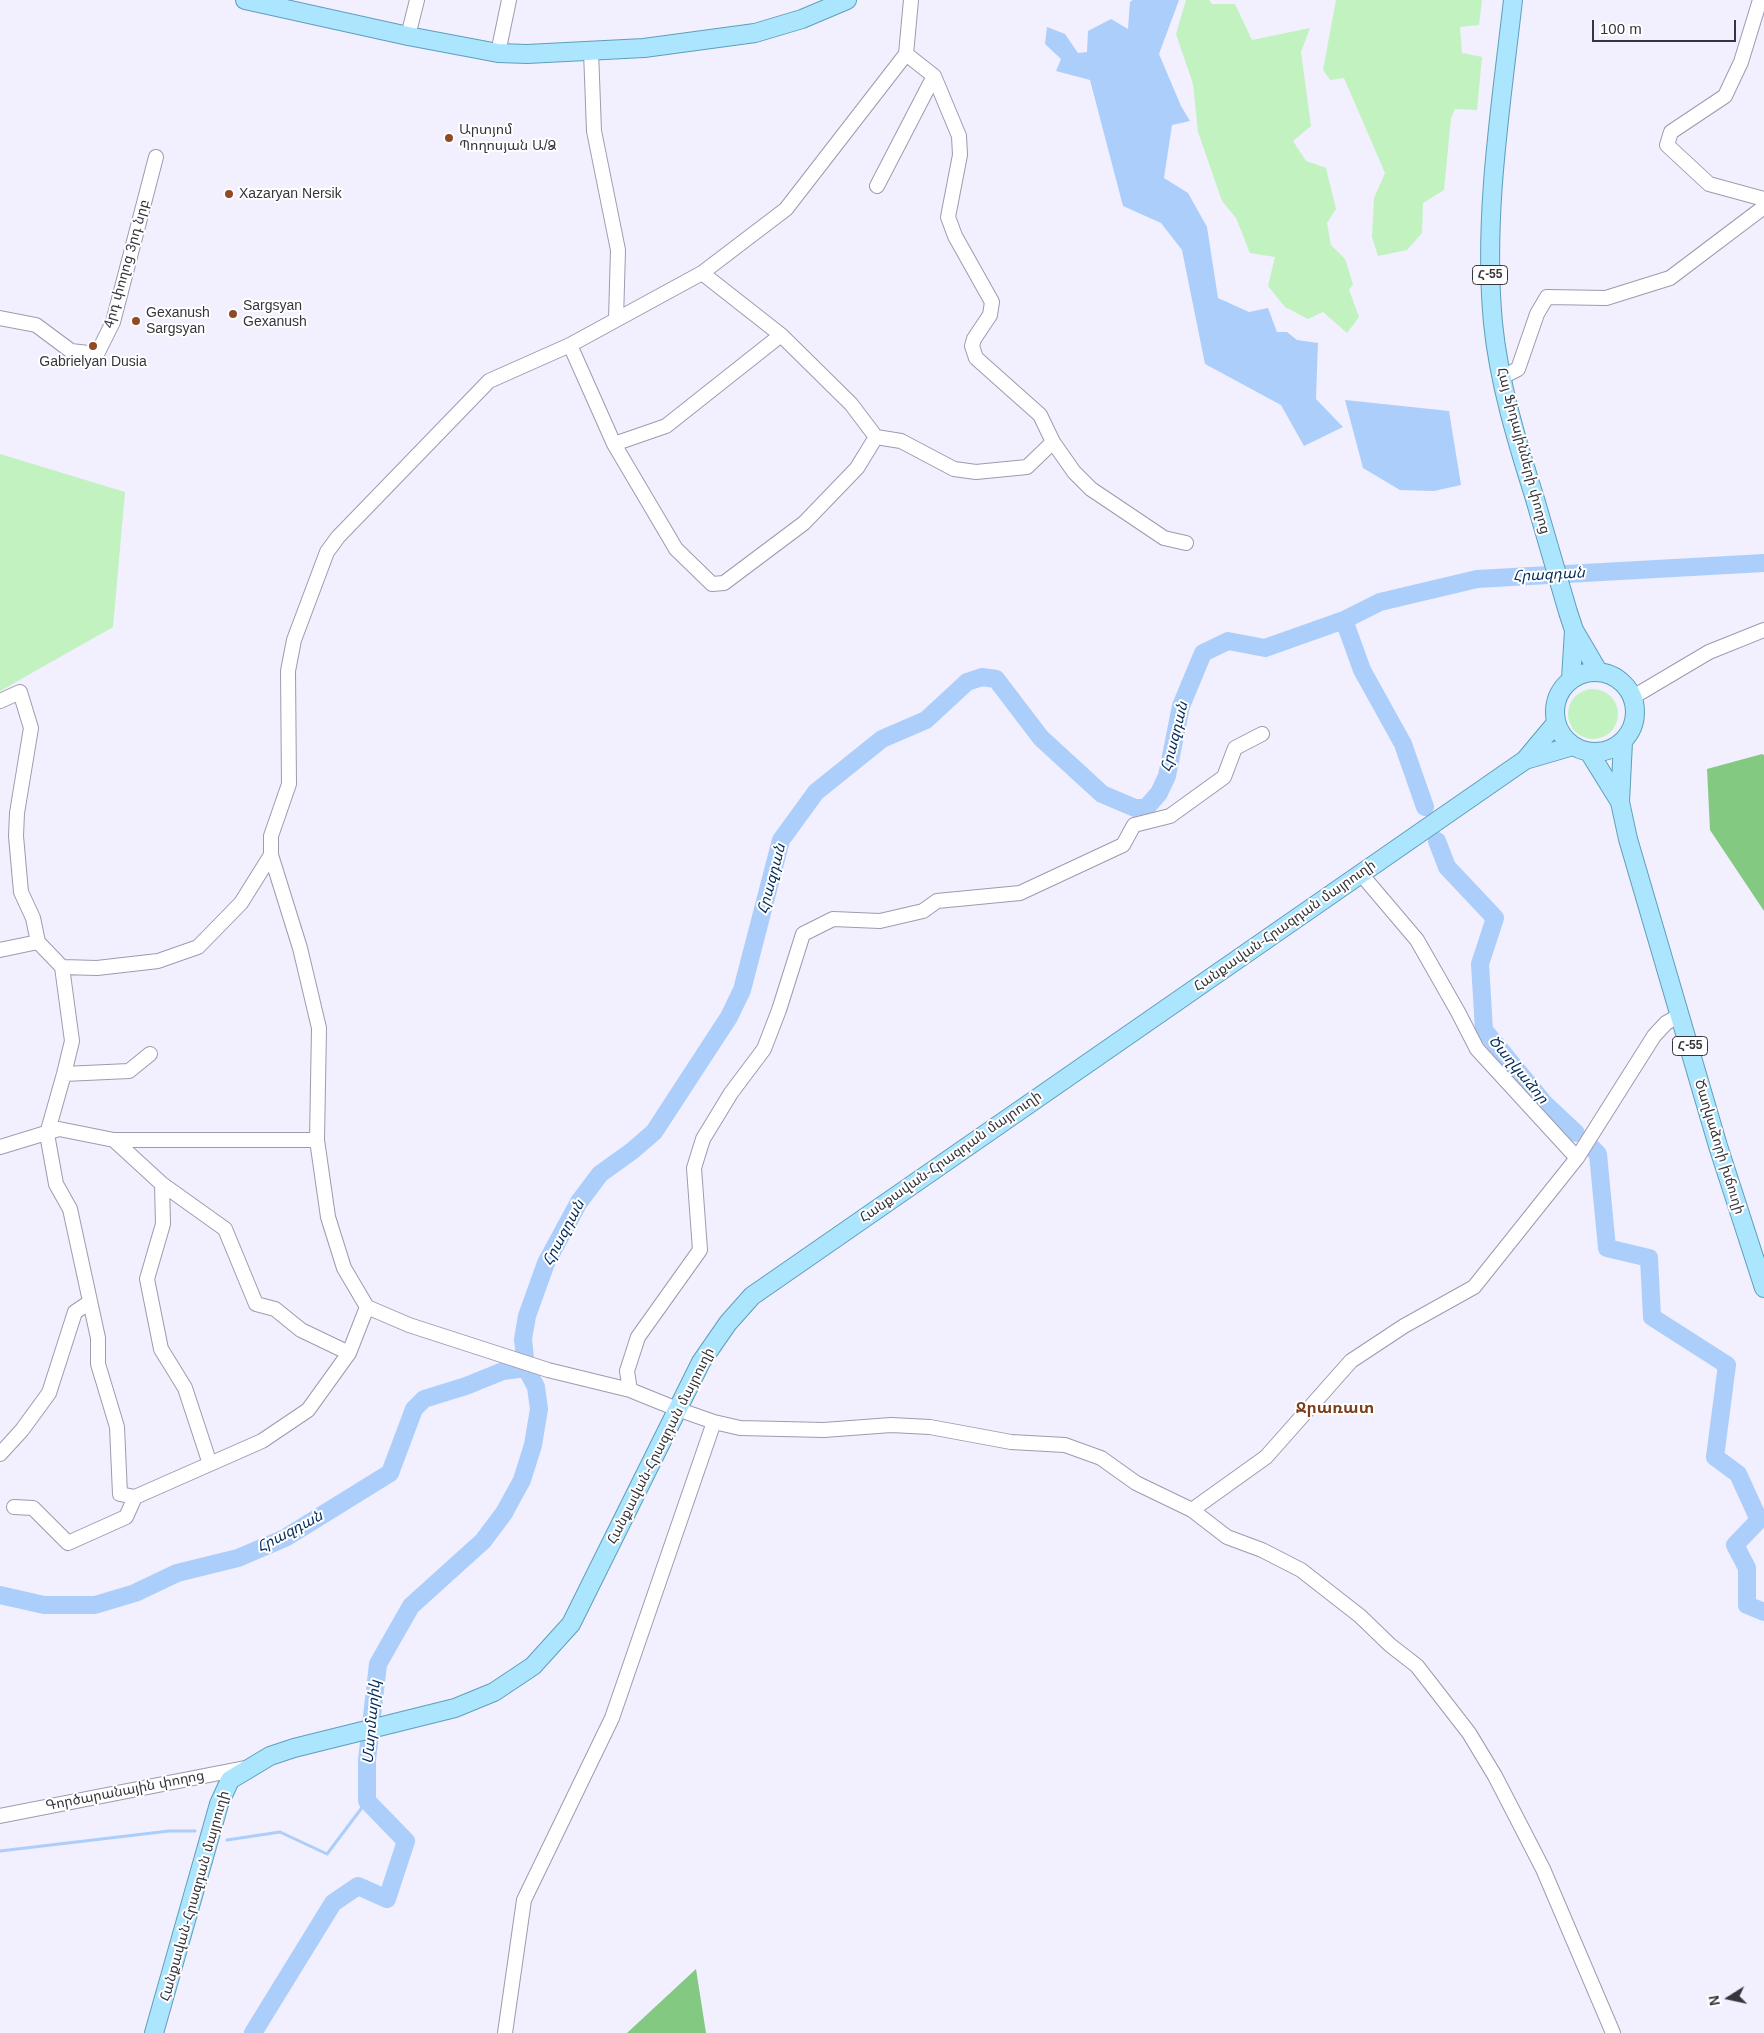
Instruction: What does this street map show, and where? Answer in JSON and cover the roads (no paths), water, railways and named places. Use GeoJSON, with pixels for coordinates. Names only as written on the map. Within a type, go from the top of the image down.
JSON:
{"type":"FeatureCollection","features":[{"type":"Feature","properties":{"kind":"main road"},"geometry":{"type":"LineString","coordinates":[[244,0],[408,36],[498,53],[528,54],[644,48],[755,33],[802,18],[847,0]]}},
{"type":"Feature","properties":{"kind":"main road","name":"Հայ Ֆիդայինների փողոց"},"geometry":{"type":"LineString","coordinates":[[1513,0],[1492,188],[1490,281],[1493,324],[1502,377],[1518,446],[1568,612],[1574,630],[1598,671]]}},
{"type":"Feature","properties":{"kind":"main road","name":"Հայ Ֆիդայինների փողոց"},"geometry":{"type":"LineString","coordinates":[[1571,679],[1574,630]]}},
{"type":"Feature","properties":{"kind":"main road"},"geometry":{"type":"LineString","coordinates":[[1556,723],[1555,709],[1558,696],[1571,679],[1579,674],[1598,671],[1615,677],[1628,689],[1633,697]]}},
{"type":"Feature","properties":{"kind":"main road","name":"Հ-55"},"geometry":{"type":"LineString","coordinates":[[1623,742],[1628,736],[1636,713],[1633,697]]}},
{"type":"Feature","properties":{"kind":"main road","name":"Հ-55"},"geometry":{"type":"LineString","coordinates":[[1556,723],[1560,732],[1581,749]]}},
{"type":"Feature","properties":{"kind":"main road","name":"Հանքավան-Հրազդան մայրուղի"},"geometry":{"type":"LineString","coordinates":[[154,2033],[219,1804],[230,1780],[270,1756],[455,1708],[494,1692],[533,1666],[571,1624],[701,1362],[728,1323],[752,1296],[1525,760],[1556,723]]}},
{"type":"Feature","properties":{"kind":"main road"},"geometry":{"type":"LineString","coordinates":[[1581,749],[1607,750],[1623,742]]}},
{"type":"Feature","properties":{"kind":"main road","name":"Ծաղկաձորի խճուղի"},"geometry":{"type":"LineString","coordinates":[[1623,742],[1620,802],[1636,865],[1718,1146],[1764,1288]]}},
{"type":"Feature","properties":{"kind":"main road","name":"Հանքավան-Հրազդան մայրուղի"},"geometry":{"type":"LineString","coordinates":[[1525,760],[1581,749]]}},
{"type":"Feature","properties":{"kind":"main road","name":"Ծաղկաձորի խճուղի"},"geometry":{"type":"LineString","coordinates":[[1581,749],[1620,802]]}},
{"type":"Feature","properties":{"kind":"street"},"geometry":{"type":"LineString","coordinates":[[408,36],[417,0]]}},
{"type":"Feature","properties":{"kind":"street"},"geometry":{"type":"LineString","coordinates":[[498,53],[510,0]]}},
{"type":"Feature","properties":{"kind":"street"},"geometry":{"type":"LineString","coordinates":[[911,0],[906,54],[786,209],[702,273],[570,345],[489,381],[338,537],[327,552],[294,640],[288,671],[289,784],[271,836],[272,855],[300,948],[319,1028],[317,1140],[328,1217],[344,1268],[367,1307],[409,1325],[548,1370],[630,1390],[714,1422],[740,1428],[787,1430],[824,1430],[891,1424],[930,1427],[1011,1442],[1065,1445],[1100,1458],[1136,1483],[1192,1510],[1227,1537],[1262,1550],[1300,1570],[1360,1616],[1390,1645],[1417,1666],[1469,1733],[1495,1776],[1543,1869],[1612,2033]]}},
{"type":"Feature","properties":{"kind":"street"},"geometry":{"type":"LineString","coordinates":[[1760,0],[1741,62],[1725,96],[1670,132],[1667,145],[1708,184],[1764,199]]}},
{"type":"Feature","properties":{"kind":"street"},"geometry":{"type":"LineString","coordinates":[[591,51],[594,131],[618,250],[616,319]]}},
{"type":"Feature","properties":{"kind":"street"},"geometry":{"type":"LineString","coordinates":[[906,54],[934,76],[959,136],[960,154],[948,217],[955,236],[992,302],[990,315],[974,339],[972,346],[976,358],[1040,415],[1053,442],[1074,472],[1090,490],[1164,538],[1186,543]]}},
{"type":"Feature","properties":{"kind":"street"},"geometry":{"type":"LineString","coordinates":[[877,186],[934,76]]}},
{"type":"Feature","properties":{"kind":"street","name":"4րդ փողոց 3րդ նրբ"},"geometry":{"type":"LineString","coordinates":[[0,318],[36,325],[72,351],[97,354],[113,322],[156,157]]}},
{"type":"Feature","properties":{"kind":"street"},"geometry":{"type":"LineString","coordinates":[[1502,377],[1518,370],[1537,314],[1547,297],[1606,298],[1670,278],[1764,207]]}},
{"type":"Feature","properties":{"kind":"street"},"geometry":{"type":"LineString","coordinates":[[702,273],[781,335],[850,404],[876,437],[901,441],[954,469],[976,472],[1027,467],[1053,442]]}},
{"type":"Feature","properties":{"kind":"street"},"geometry":{"type":"LineString","coordinates":[[614,444],[666,426],[781,335]]}},
{"type":"Feature","properties":{"kind":"street"},"geometry":{"type":"LineString","coordinates":[[570,345],[614,444],[676,549],[712,584],[724,583],[804,523],[857,468],[876,437]]}},
{"type":"Feature","properties":{"kind":"street"},"geometry":{"type":"LineString","coordinates":[[1633,697],[1709,652],[1764,630]]}},
{"type":"Feature","properties":{"kind":"street"},"geometry":{"type":"LineString","coordinates":[[0,701],[20,692],[31,728],[17,813],[16,836],[21,892],[33,918],[38,942],[62,967],[72,1041],[47,1134],[56,1184],[70,1208],[98,1338],[98,1364],[117,1427],[120,1494],[135,1497],[262,1441],[308,1410],[349,1353],[367,1307]]}},
{"type":"Feature","properties":{"kind":"street"},"geometry":{"type":"LineString","coordinates":[[630,1390],[627,1371],[638,1337],[700,1250],[694,1168],[703,1139],[731,1093],[764,1049],[779,1010],[803,934],[833,919],[880,921],[923,911],[937,901],[1020,893],[1123,845],[1134,825],[1170,816],[1224,777],[1235,748],[1262,734]]}},
{"type":"Feature","properties":{"kind":"street"},"geometry":{"type":"LineString","coordinates":[[62,967],[97,968],[158,961],[198,946],[241,903],[272,855]]}},
{"type":"Feature","properties":{"kind":"street"},"geometry":{"type":"LineString","coordinates":[[1361,874],[1417,940],[1477,1049],[1577,1158]]}},
{"type":"Feature","properties":{"kind":"street"},"geometry":{"type":"LineString","coordinates":[[0,950],[38,942]]}},
{"type":"Feature","properties":{"kind":"street"},"geometry":{"type":"LineString","coordinates":[[1192,1510],[1266,1456],[1351,1361],[1404,1326],[1474,1287],[1577,1158],[1654,1036],[1666,1023],[1680,1015]]}},
{"type":"Feature","properties":{"kind":"street"},"geometry":{"type":"LineString","coordinates":[[64,1074],[129,1071],[150,1054]]}},
{"type":"Feature","properties":{"kind":"street"},"geometry":{"type":"LineString","coordinates":[[0,1147],[60,1129],[114,1140],[317,1140]]}},
{"type":"Feature","properties":{"kind":"street"},"geometry":{"type":"LineString","coordinates":[[114,1140],[162,1184],[225,1229],[256,1304],[275,1310],[301,1330],[349,1353]]}},
{"type":"Feature","properties":{"kind":"street"},"geometry":{"type":"LineString","coordinates":[[162,1184],[163,1224],[147,1279],[161,1349],[185,1388],[210,1464]]}},
{"type":"Feature","properties":{"kind":"street"},"geometry":{"type":"LineString","coordinates":[[0,1454],[22,1430],[49,1393],[75,1312],[90,1302]]}},
{"type":"Feature","properties":{"kind":"street"},"geometry":{"type":"LineString","coordinates":[[504,2033],[524,1900],[612,1718],[714,1422]]}},
{"type":"Feature","properties":{"kind":"street"},"geometry":{"type":"LineString","coordinates":[[14,1507],[34,1508],[68,1543],[126,1517],[135,1497]]}},
{"type":"Feature","properties":{"kind":"street","name":"Գործարանային փողոց"},"geometry":{"type":"LineString","coordinates":[[0,1816],[251,1767]]}},
{"type":"Feature","properties":{"kind":"water"},"geometry":{"type":"Polygon","coordinates":[[[1133,0],[1179,0],[1159,54],[1181,106],[1190,121],[1172,125],[1164,178],[1188,193],[1207,227],[1218,298],[1249,312],[1268,308],[1277,332],[1287,332],[1297,340],[1318,343],[1316,399],[1343,427],[1304,446],[1281,405],[1205,364],[1182,250],[1161,223],[1123,206],[1090,80],[1056,71],[1061,59],[1045,44],[1047,27],[1065,34],[1078,53],[1087,52],[1088,31],[1111,19],[1128,29],[1130,2],[1133,0]]]}},
{"type":"Feature","properties":{"kind":"water"},"geometry":{"type":"Polygon","coordinates":[[[1345,400],[1449,411],[1461,485],[1434,491],[1400,490],[1363,468],[1345,400]]]}},
{"type":"Feature","properties":{"kind":"waterway","name":"Հրազդան"},"geometry":{"type":"LineString","coordinates":[[253,2033],[333,1903],[358,1886],[387,1899],[406,1841],[367,1801],[367,1760],[378,1664],[411,1606],[483,1541],[504,1513],[522,1480],[533,1445],[539,1409],[536,1387],[526,1368],[523,1339],[527,1316],[546,1263],[579,1202],[600,1174],[654,1132],[729,1017],[742,990],[781,840],[816,792],[882,739],[926,720],[967,682],[982,677],[996,679],[1041,738],[1102,794],[1135,808],[1146,808],[1159,793],[1167,776],[1181,706],[1203,653],[1228,641],[1265,648],[1344,620],[1380,602],[1477,579],[1764,563]]}},
{"type":"Feature","properties":{"kind":"waterway","name":"Ծաղկաձոր"},"geometry":{"type":"LineString","coordinates":[[1344,620],[1362,670],[1403,744],[1425,807]]}},
{"type":"Feature","properties":{"kind":"waterway","name":"Ծաղկաձոր"},"geometry":{"type":"LineString","coordinates":[[1437,841],[1447,867],[1495,918],[1480,964],[1484,1030],[1544,1103],[1576,1133]]}},
{"type":"Feature","properties":{"kind":"waterway","name":"Ծաղկաձոր"},"geometry":{"type":"LineString","coordinates":[[1591,1147],[1598,1154],[1607,1248],[1649,1258],[1652,1317],[1727,1365],[1715,1457],[1738,1474],[1759,1520],[1735,1545],[1747,1568],[1747,1605],[1764,1612]]}},
{"type":"Feature","properties":{"kind":"waterway","name":"Հրազդան"},"geometry":{"type":"LineString","coordinates":[[0,1595],[44,1605],[95,1605],[135,1593],[177,1573],[238,1558],[285,1538],[390,1473],[414,1409],[424,1399],[466,1386],[503,1371],[526,1368]]}},
{"type":"Feature","properties":{"kind":"waterway"},"geometry":{"type":"LineString","coordinates":[[227,1840],[280,1832],[327,1854],[367,1801]]}},
{"type":"Feature","properties":{"kind":"waterway"},"geometry":{"type":"LineString","coordinates":[[0,1851],[169,1831],[195,1831]]}},
{"type":"Feature","properties":{"kind":"place","name":"Արտյոմ Պողոսյան Ա/Ձ"},"geometry":{"type":"Point","coordinates":[449,138]}},
{"type":"Feature","properties":{"kind":"place","name":"Xazaryan Nersik"},"geometry":{"type":"Point","coordinates":[229,194]}},
{"type":"Feature","properties":{"kind":"place","name":"Sargsyan Gexanush"},"geometry":{"type":"Point","coordinates":[233,314]}},
{"type":"Feature","properties":{"kind":"place","name":"Gexanush Sargsyan"},"geometry":{"type":"Point","coordinates":[136,321]}},
{"type":"Feature","properties":{"kind":"place","name":"Gabrielyan Dusia"},"geometry":{"type":"Point","coordinates":[93,346]}},
{"type":"Feature","properties":{"kind":"district","name":"Ջրառատ"},"geometry":{"type":"Point","coordinates":[1335,1409]}},
{"type":"Feature","properties":{"kind":"water label","name":"Մարմարիկ"},"geometry":{"type":"Point","coordinates":[372,1722]}}]}
